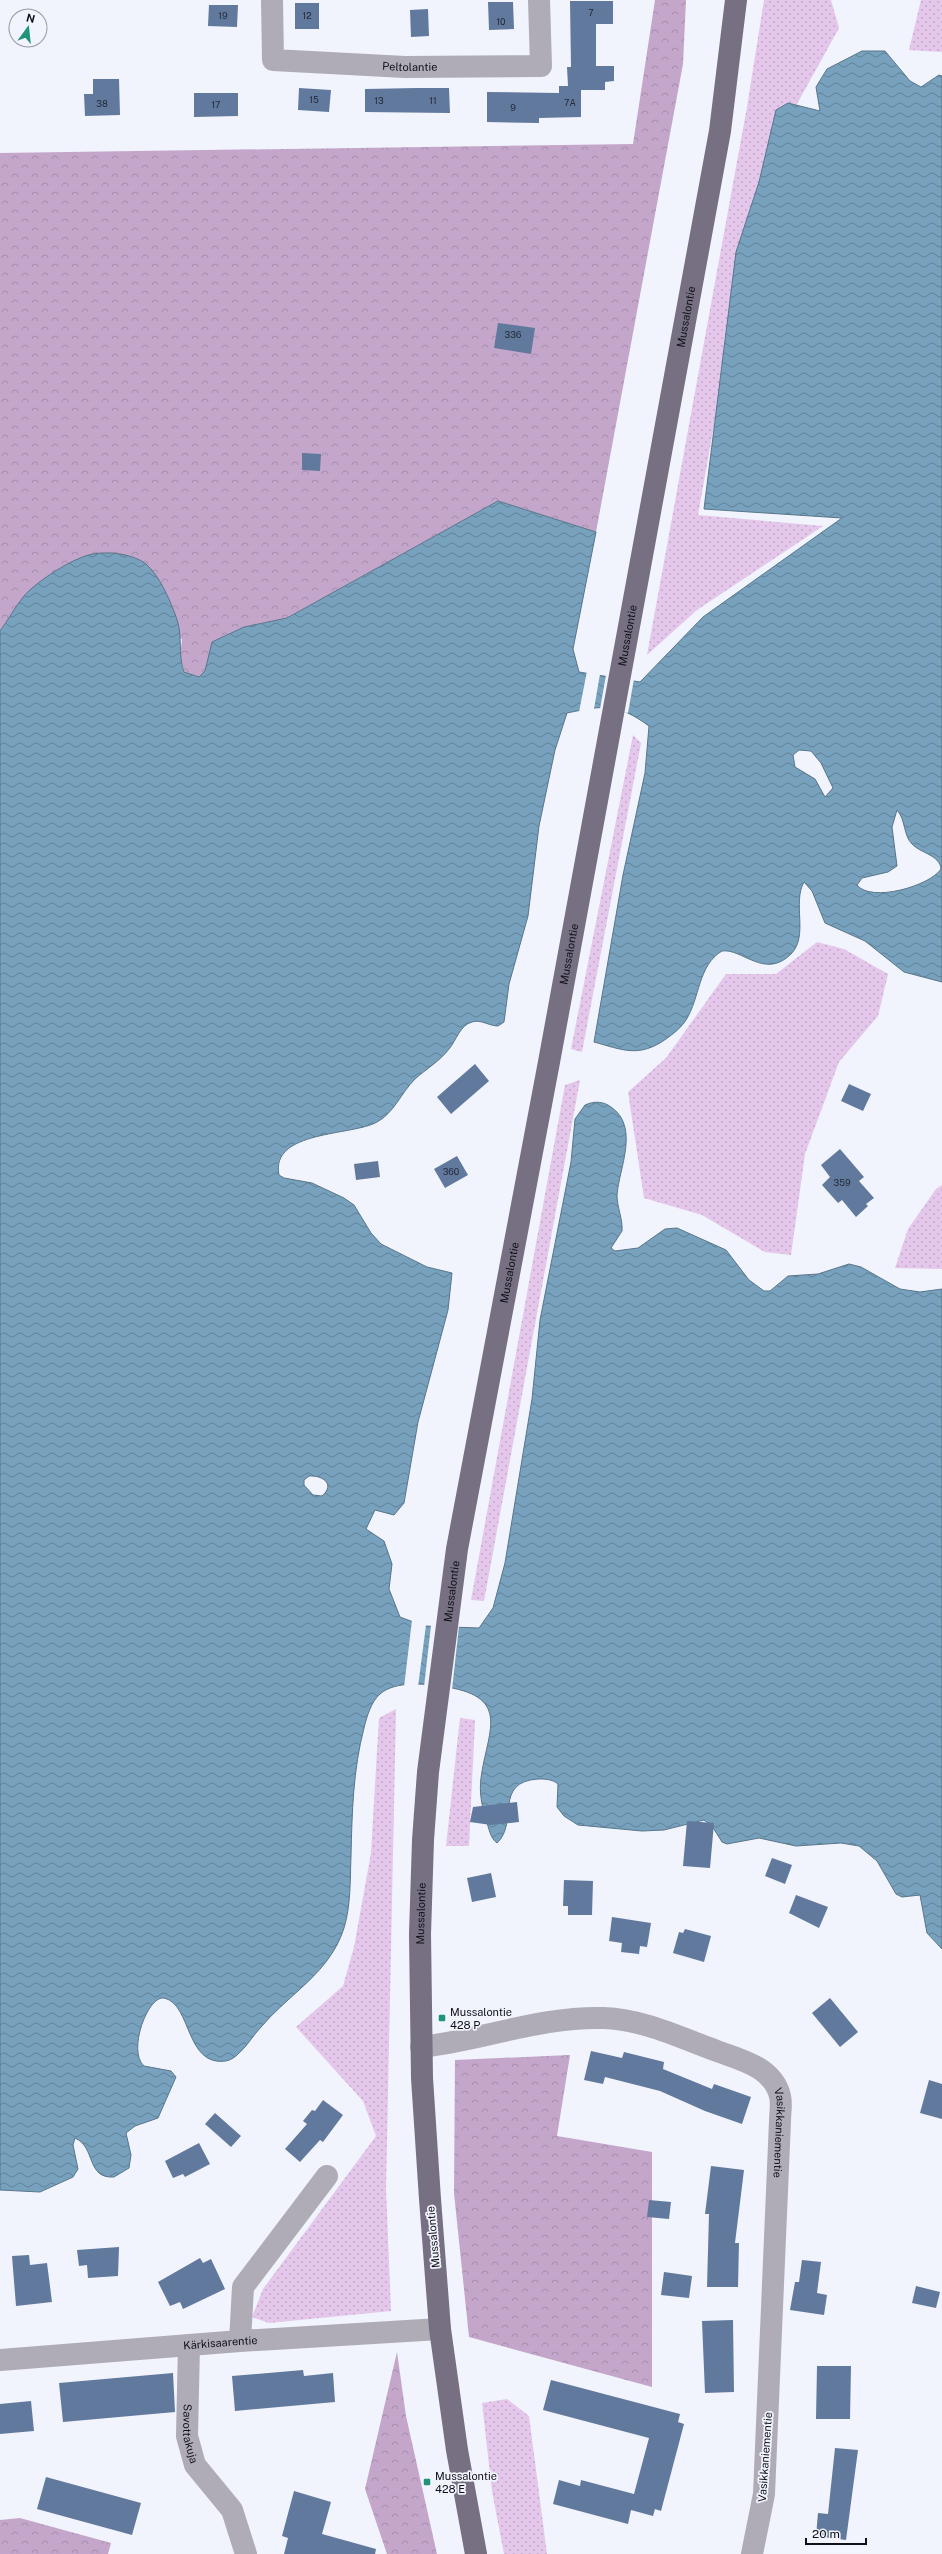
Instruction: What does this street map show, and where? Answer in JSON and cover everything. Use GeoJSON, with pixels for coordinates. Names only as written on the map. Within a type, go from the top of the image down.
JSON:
{"type":"FeatureCollection","features":[{"type":"Feature","properties":{"kind":"main road","name":"Mussalontie"},"geometry":{"type":"LineString","coordinates":[[476,2554],[457,2450],[440,2329],[421,2047],[420,1934],[423,1840],[434,1715],[448,1605],[720,132],[736,0]]}},
{"type":"Feature","properties":{"kind":"street","name":"Peltolantie"},"geometry":{"type":"LineString","coordinates":[[272,0],[273,60],[413,67],[541,66],[539,0]]}},
{"type":"Feature","properties":{"kind":"street","name":"Vasikkaniementie"},"geometry":{"type":"LineString","coordinates":[[421,2047],[450,2044],[552,2022],[604,2018],[650,2027],[754,2065],[772,2077],[780,2096],[764,2494],[752,2554]]}},
{"type":"Feature","properties":{"kind":"street"},"geometry":{"type":"LineString","coordinates":[[240,2341],[243,2287],[327,2176]]}},
{"type":"Feature","properties":{"kind":"street","name":"Kärkisaarentie"},"geometry":{"type":"LineString","coordinates":[[0,2360],[240,2341],[440,2329]]}},
{"type":"Feature","properties":{"kind":"street","name":"Savottakuja"},"geometry":{"type":"LineString","coordinates":[[189,2345],[187,2436],[195,2465],[232,2510],[246,2554]]}},
{"type":"Feature","properties":{"kind":"shaded area"},"geometry":{"type":"Polygon","coordinates":[[[764,0],[831,0],[839,28],[782,131],[749,228],[698,515],[823,526],[697,610],[647,655],[747,107],[764,0]]]}},
{"type":"Feature","properties":{"kind":"shaded area"},"geometry":{"type":"Polygon","coordinates":[[[921,0],[942,0],[942,52],[909,50],[921,0]]]}},
{"type":"Feature","properties":{"kind":"shaded area"},"geometry":{"type":"Polygon","coordinates":[[[633,735],[641,743],[582,1052],[571,1049],[633,735]]]}},
{"type":"Feature","properties":{"kind":"shaded area"},"geometry":{"type":"Polygon","coordinates":[[[817,942],[844,949],[888,974],[878,1016],[839,1062],[805,1154],[791,1255],[765,1252],[702,1215],[644,1198],[628,1092],[666,1058],[726,974],[776,974],[817,942]]]}},
{"type":"Feature","properties":{"kind":"shaded area"},"geometry":{"type":"Polygon","coordinates":[[[580,1080],[484,1601],[471,1600],[565,1085],[580,1080]]]}},
{"type":"Feature","properties":{"kind":"shaded area"},"geometry":{"type":"Polygon","coordinates":[[[942,1185],[942,1269],[895,1268],[908,1229],[936,1189],[942,1185]]]}},
{"type":"Feature","properties":{"kind":"shaded area"},"geometry":{"type":"Polygon","coordinates":[[[396,1709],[386,2189],[391,2311],[269,2323],[252,2317],[263,2289],[376,2136],[363,2101],[296,2027],[343,1986],[354,1947],[371,1853],[379,1718],[396,1709]]]}},
{"type":"Feature","properties":{"kind":"shaded area"},"geometry":{"type":"Polygon","coordinates":[[[460,1718],[475,1720],[469,1846],[446,1846],[460,1718]]]}},
{"type":"Feature","properties":{"kind":"shaded area"},"geometry":{"type":"Polygon","coordinates":[[[507,2399],[529,2416],[547,2554],[504,2554],[492,2491],[482,2403],[507,2399]]]}},
{"type":"Feature","properties":{"kind":"green space"},"geometry":{"type":"Polygon","coordinates":[[[655,0],[686,0],[683,64],[596,532],[498,501],[287,618],[244,627],[213,642],[205,672],[199,677],[185,673],[180,658],[182,639],[25,595],[0,631],[0,153],[633,144],[655,0]]]}},
{"type":"Feature","properties":{"kind":"green space"},"geometry":{"type":"Polygon","coordinates":[[[570,2055],[557,2136],[652,2152],[652,2387],[469,2337],[454,2193],[455,2060],[570,2055]]]}},
{"type":"Feature","properties":{"kind":"green space"},"geometry":{"type":"Polygon","coordinates":[[[397,2352],[406,2416],[437,2554],[387,2554],[365,2489],[397,2352]]]}},
{"type":"Feature","properties":{"kind":"green space"},"geometry":{"type":"Polygon","coordinates":[[[20,2518],[111,2543],[108,2554],[0,2554],[0,2520],[20,2518]]]}},
{"type":"Feature","properties":{"kind":"water"},"geometry":{"type":"Polygon","coordinates":[[[862,51],[885,51],[910,81],[921,87],[939,75],[942,76],[942,982],[904,972],[865,941],[825,923],[812,891],[804,882],[799,900],[799,938],[796,947],[791,954],[781,961],[772,964],[763,964],[730,951],[722,951],[714,957],[708,965],[700,982],[691,1011],[686,1020],[666,1039],[647,1049],[631,1051],[594,1042],[623,875],[645,773],[649,726],[628,713],[610,708],[591,708],[567,713],[555,750],[539,826],[528,916],[509,984],[504,1022],[498,1026],[475,1021],[464,1026],[452,1046],[437,1061],[415,1079],[393,1108],[383,1118],[366,1126],[300,1142],[287,1150],[280,1160],[279,1175],[284,1178],[312,1183],[344,1198],[354,1205],[371,1233],[381,1244],[427,1267],[452,1273],[448,1310],[418,1422],[404,1503],[394,1515],[375,1510],[366,1529],[384,1541],[392,1564],[389,1589],[400,1617],[424,1626],[479,1628],[493,1608],[505,1563],[532,1399],[540,1320],[571,1162],[575,1119],[585,1105],[598,1102],[608,1105],[620,1115],[624,1125],[626,1148],[617,1195],[622,1222],[622,1231],[611,1248],[615,1251],[638,1248],[665,1229],[677,1228],[726,1250],[749,1280],[764,1291],[770,1291],[788,1276],[818,1274],[849,1264],[861,1267],[900,1289],[920,1292],[942,1289],[942,1949],[927,1933],[920,1895],[902,1897],[896,1894],[877,1861],[859,1846],[841,1843],[796,1846],[759,1838],[727,1844],[722,1842],[712,1826],[704,1820],[664,1830],[642,1831],[578,1825],[564,1816],[557,1807],[558,1784],[546,1779],[524,1782],[516,1787],[511,1795],[503,1835],[497,1843],[490,1833],[483,1810],[480,1783],[490,1732],[491,1719],[488,1708],[481,1699],[467,1692],[447,1687],[412,1684],[395,1687],[387,1690],[377,1697],[366,1719],[357,1760],[348,1910],[341,1937],[326,1962],[313,1977],[271,2017],[241,2052],[226,2061],[213,2060],[203,2055],[196,2045],[180,2011],[173,2003],[164,1998],[158,1999],[146,2014],[142,2025],[139,2037],[139,2059],[144,2066],[171,2071],[176,2077],[158,2118],[135,2126],[126,2133],[131,2155],[129,2168],[114,2177],[105,2176],[99,2173],[82,2142],[75,2138],[73,2145],[78,2169],[73,2177],[40,2192],[0,2190],[0,631],[24,596],[56,570],[85,556],[93,554],[121,554],[135,558],[146,564],[159,580],[170,601],[178,622],[184,672],[199,677],[205,671],[212,642],[244,627],[287,618],[498,501],[596,532],[573,649],[579,672],[640,682],[703,617],[842,518],[704,509],[736,252],[759,182],[776,110],[788,103],[820,111],[816,87],[827,69],[862,51]],[[799,750],[793,755],[795,767],[815,779],[825,797],[833,788],[821,763],[811,751],[799,750]],[[897,810],[892,827],[897,866],[888,872],[862,878],[857,885],[864,890],[887,892],[900,890],[925,881],[941,869],[937,860],[916,847],[909,840],[902,818],[897,810]],[[309,1476],[304,1480],[304,1485],[313,1495],[322,1496],[328,1488],[326,1481],[318,1477],[309,1476]]]}},
{"type":"Feature","properties":{"kind":"pier"},"geometry":{"type":"Polygon","coordinates":[[[587,671],[600,674],[594,709],[579,712],[587,671]]]}},
{"type":"Feature","properties":{"kind":"pier"},"geometry":{"type":"Polygon","coordinates":[[[606,675],[634,679],[628,713],[600,709],[606,675]]]}},
{"type":"Feature","properties":{"kind":"pier"},"geometry":{"type":"Polygon","coordinates":[[[412,1620],[426,1625],[418,1687],[404,1687],[412,1620]]]}},
{"type":"Feature","properties":{"kind":"pier"},"geometry":{"type":"Polygon","coordinates":[[[431,1625],[459,1626],[452,1690],[424,1687],[431,1625]]]}},
{"type":"Feature","properties":{"kind":"building"},"geometry":{"type":"Polygon","coordinates":[[[570,1],[613,1],[613,24],[596,24],[596,66],[614,66],[614,81],[605,82],[605,90],[581,90],[581,117],[539,118],[539,123],[487,122],[487,92],[559,93],[559,86],[568,86],[567,67],[571,67],[570,1]]]}},
{"type":"Feature","properties":{"kind":"building"},"geometry":{"type":"Polygon","coordinates":[[[488,2],[513,2],[514,29],[489,30],[488,2]]]}},
{"type":"Feature","properties":{"kind":"building"},"geometry":{"type":"Polygon","coordinates":[[[295,3],[319,3],[319,29],[295,29],[295,3]]]}},
{"type":"Feature","properties":{"kind":"building"},"geometry":{"type":"Polygon","coordinates":[[[209,5],[238,5],[237,27],[208,26],[209,5]]]}},
{"type":"Feature","properties":{"kind":"building"},"geometry":{"type":"Polygon","coordinates":[[[428,9],[429,36],[411,37],[410,10],[428,9]]]}},
{"type":"Feature","properties":{"kind":"building"},"geometry":{"type":"Polygon","coordinates":[[[93,79],[119,79],[120,115],[85,116],[84,94],[93,94],[93,79]]]}},
{"type":"Feature","properties":{"kind":"building"},"geometry":{"type":"Polygon","coordinates":[[[299,88],[331,90],[329,112],[298,110],[299,88]]]}},
{"type":"Feature","properties":{"kind":"building"},"geometry":{"type":"Polygon","coordinates":[[[449,88],[450,113],[365,112],[365,89],[449,88]]]}},
{"type":"Feature","properties":{"kind":"building"},"geometry":{"type":"Polygon","coordinates":[[[194,93],[238,93],[238,116],[194,117],[194,93]]]}},
{"type":"Feature","properties":{"kind":"building"},"geometry":{"type":"Polygon","coordinates":[[[498,323],[535,328],[531,354],[494,348],[498,323]]]}},
{"type":"Feature","properties":{"kind":"building"},"geometry":{"type":"Polygon","coordinates":[[[302,453],[321,454],[320,471],[302,470],[302,453]]]}},
{"type":"Feature","properties":{"kind":"building"},"geometry":{"type":"Polygon","coordinates":[[[475,1064],[489,1081],[451,1114],[437,1097],[475,1064]]]}},
{"type":"Feature","properties":{"kind":"building"},"geometry":{"type":"Polygon","coordinates":[[[849,1084],[871,1094],[863,1111],[841,1101],[849,1084]]]}},
{"type":"Feature","properties":{"kind":"building"},"geometry":{"type":"Polygon","coordinates":[[[840,1149],[864,1177],[859,1181],[874,1198],[866,1204],[868,1206],[856,1217],[842,1200],[838,1203],[822,1185],[830,1177],[821,1165],[840,1149]]]}},
{"type":"Feature","properties":{"kind":"building"},"geometry":{"type":"Polygon","coordinates":[[[457,1156],[468,1175],[445,1188],[434,1169],[457,1156]]]}},
{"type":"Feature","properties":{"kind":"building"},"geometry":{"type":"Polygon","coordinates":[[[378,1161],[380,1177],[356,1180],[354,1164],[378,1161]]]}},
{"type":"Feature","properties":{"kind":"building"},"geometry":{"type":"Polygon","coordinates":[[[517,1802],[519,1822],[491,1825],[470,1822],[473,1807],[517,1802]]]}},
{"type":"Feature","properties":{"kind":"building"},"geometry":{"type":"Polygon","coordinates":[[[687,1821],[714,1823],[710,1868],[683,1866],[687,1821]]]}},
{"type":"Feature","properties":{"kind":"building"},"geometry":{"type":"Polygon","coordinates":[[[772,1858],[792,1865],[785,1884],[765,1876],[772,1858]]]}},
{"type":"Feature","properties":{"kind":"building"},"geometry":{"type":"Polygon","coordinates":[[[491,1873],[496,1897],[472,1902],[467,1878],[491,1873]]]}},
{"type":"Feature","properties":{"kind":"building"},"geometry":{"type":"Polygon","coordinates":[[[564,1880],[593,1881],[592,1915],[568,1915],[568,1906],[563,1906],[564,1880]]]}},
{"type":"Feature","properties":{"kind":"building"},"geometry":{"type":"Polygon","coordinates":[[[796,1895],[828,1907],[819,1928],[789,1913],[796,1895]]]}},
{"type":"Feature","properties":{"kind":"building"},"geometry":{"type":"Polygon","coordinates":[[[612,1917],[651,1923],[647,1947],[640,1946],[639,1954],[621,1952],[622,1943],[609,1941],[612,1917]]]}},
{"type":"Feature","properties":{"kind":"building"},"geometry":{"type":"Polygon","coordinates":[[[685,1929],[711,1936],[704,1962],[673,1953],[679,1932],[683,1933],[685,1929]]]}},
{"type":"Feature","properties":{"kind":"building"},"geometry":{"type":"Polygon","coordinates":[[[830,1998],[858,2032],[840,2047],[812,2013],[830,1998]]]}},
{"type":"Feature","properties":{"kind":"building"},"geometry":{"type":"Polygon","coordinates":[[[591,2051],[622,2058],[624,2052],[664,2062],[663,2069],[712,2089],[714,2084],[751,2097],[742,2124],[705,2111],[660,2091],[605,2077],[603,2084],[584,2080],[591,2051]]]}},
{"type":"Feature","properties":{"kind":"building"},"geometry":{"type":"Polygon","coordinates":[[[929,2080],[942,2084],[942,2119],[920,2113],[929,2080]]]}},
{"type":"Feature","properties":{"kind":"building"},"geometry":{"type":"Polygon","coordinates":[[[323,2100],[343,2115],[323,2142],[320,2140],[300,2162],[285,2149],[307,2124],[303,2121],[312,2110],[315,2111],[323,2100]]]}},
{"type":"Feature","properties":{"kind":"building"},"geometry":{"type":"Polygon","coordinates":[[[215,2113],[241,2136],[231,2147],[205,2124],[215,2113]]]}},
{"type":"Feature","properties":{"kind":"building"},"geometry":{"type":"Polygon","coordinates":[[[199,2143],[210,2164],[185,2177],[183,2174],[173,2178],[165,2161],[199,2143]]]}},
{"type":"Feature","properties":{"kind":"building"},"geometry":{"type":"Polygon","coordinates":[[[711,2166],[744,2170],[735,2243],[739,2243],[738,2287],[707,2287],[709,2214],[705,2214],[711,2166]]]}},
{"type":"Feature","properties":{"kind":"building"},"geometry":{"type":"Polygon","coordinates":[[[649,2200],[671,2202],[669,2219],[647,2217],[649,2200]]]}},
{"type":"Feature","properties":{"kind":"building"},"geometry":{"type":"Polygon","coordinates":[[[119,2247],[118,2276],[88,2278],[87,2265],[79,2266],[77,2250],[119,2247]]]}},
{"type":"Feature","properties":{"kind":"building"},"geometry":{"type":"Polygon","coordinates":[[[29,2255],[30,2265],[47,2263],[52,2302],[16,2306],[12,2256],[29,2255]]]}},
{"type":"Feature","properties":{"kind":"building"},"geometry":{"type":"Polygon","coordinates":[[[200,2258],[203,2263],[211,2259],[225,2289],[183,2309],[180,2302],[170,2306],[158,2282],[200,2258]]]}},
{"type":"Feature","properties":{"kind":"building"},"geometry":{"type":"Polygon","coordinates":[[[802,2260],[821,2262],[817,2293],[827,2295],[824,2315],[790,2310],[795,2282],[799,2282],[802,2260]]]}},
{"type":"Feature","properties":{"kind":"building"},"geometry":{"type":"Polygon","coordinates":[[[664,2272],[692,2276],[689,2298],[661,2295],[664,2272]]]}},
{"type":"Feature","properties":{"kind":"building"},"geometry":{"type":"Polygon","coordinates":[[[916,2286],[940,2292],[936,2308],[912,2303],[916,2286]]]}},
{"type":"Feature","properties":{"kind":"building"},"geometry":{"type":"Polygon","coordinates":[[[733,2320],[734,2392],[705,2393],[702,2321],[733,2320]]]}},
{"type":"Feature","properties":{"kind":"building"},"geometry":{"type":"Polygon","coordinates":[[[817,2366],[851,2366],[850,2419],[816,2419],[817,2366]]]}},
{"type":"Feature","properties":{"kind":"building"},"geometry":{"type":"Polygon","coordinates":[[[303,2370],[304,2376],[333,2373],[335,2402],[235,2411],[232,2376],[303,2370]]]}},
{"type":"Feature","properties":{"kind":"building"},"geometry":{"type":"Polygon","coordinates":[[[173,2373],[175,2412],[63,2422],[59,2383],[173,2373]]]}},
{"type":"Feature","properties":{"kind":"building"},"geometry":{"type":"Polygon","coordinates":[[[551,2380],[680,2414],[678,2422],[684,2424],[661,2511],[655,2509],[653,2516],[631,2510],[628,2524],[553,2504],[559,2480],[580,2486],[581,2480],[634,2494],[649,2438],[543,2410],[551,2380]]]}},
{"type":"Feature","properties":{"kind":"building"},"geometry":{"type":"Polygon","coordinates":[[[31,2401],[34,2431],[0,2434],[0,2404],[31,2401]]]}},
{"type":"Feature","properties":{"kind":"building"},"geometry":{"type":"Polygon","coordinates":[[[835,2448],[858,2450],[846,2540],[816,2536],[818,2513],[828,2514],[835,2448]]]}},
{"type":"Feature","properties":{"kind":"building"},"geometry":{"type":"Polygon","coordinates":[[[46,2477],[141,2503],[132,2535],[37,2509],[46,2477]]]}},
{"type":"Feature","properties":{"kind":"building"},"geometry":{"type":"Polygon","coordinates":[[[294,2491],[331,2502],[322,2534],[376,2549],[375,2554],[284,2554],[288,2538],[282,2536],[294,2491]]]}},
{"type":"Feature","properties":{"kind":"place","name":"Mussalontie 428 P"},"geometry":{"type":"Point","coordinates":[442,2018]}},
{"type":"Feature","properties":{"kind":"place","name":"Mussalontie 428 E"},"geometry":{"type":"Point","coordinates":[427,2482]}}]}
